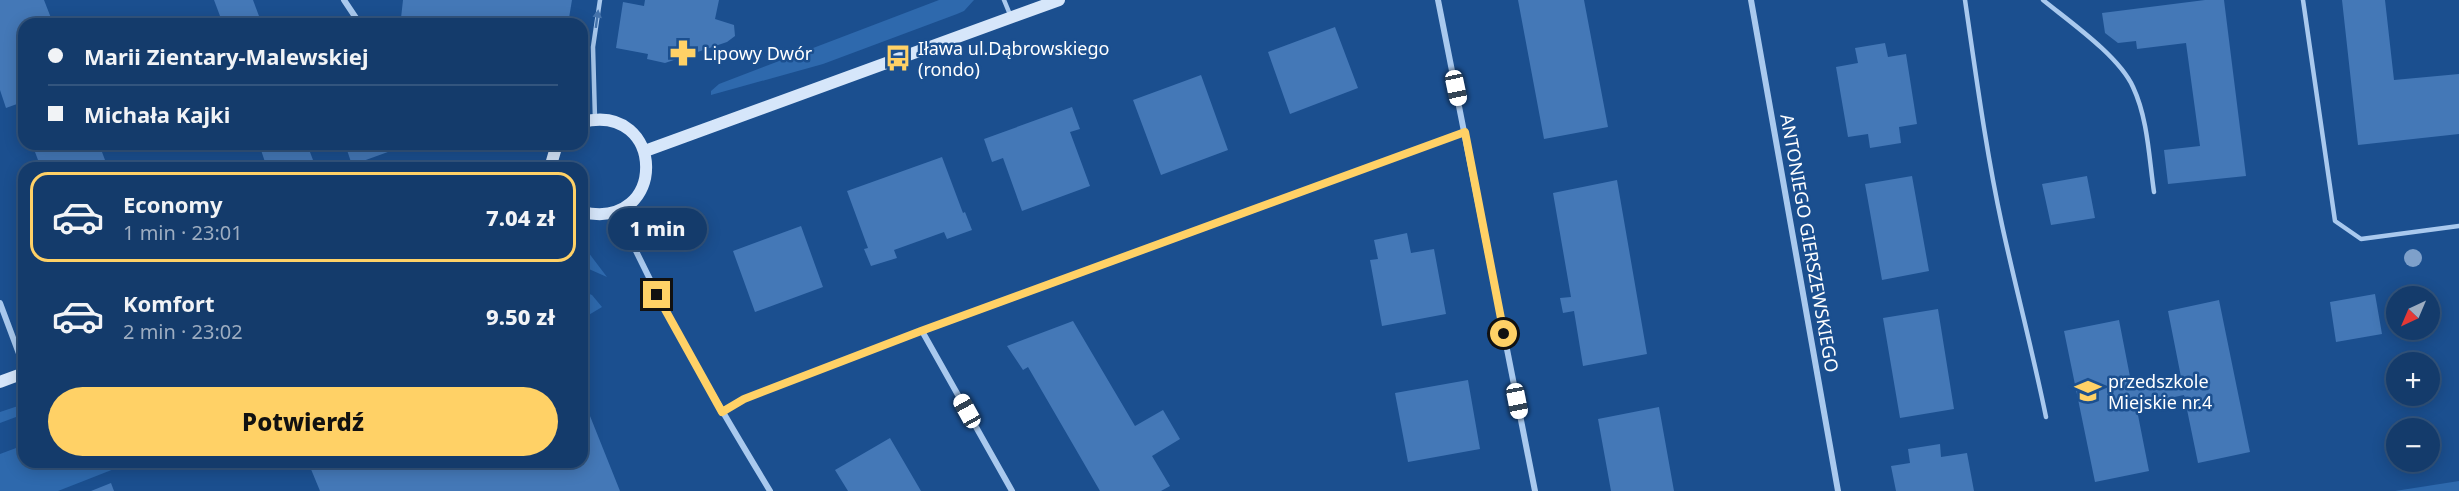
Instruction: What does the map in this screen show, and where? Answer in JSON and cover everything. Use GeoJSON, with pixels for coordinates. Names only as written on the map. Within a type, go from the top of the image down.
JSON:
{"type":"FeatureCollection","features":[{"type":"Feature","properties":{"kind":"street"},"geometry":{"type":"LineString","coordinates":[[344,0],[356,18]]}},
{"type":"Feature","properties":{"kind":"street"},"geometry":{"type":"LineString","coordinates":[[645,151],[1059,0]]}},
{"type":"Feature","properties":{"kind":"street"},"geometry":{"type":"LineString","coordinates":[[1438,0],[1535,491]]}},
{"type":"Feature","properties":{"kind":"street","name":"ANTONIEGO GIERSZEWSKIEGO"},"geometry":{"type":"LineString","coordinates":[[1751,0],[1838,491]]}},
{"type":"Feature","properties":{"kind":"street"},"geometry":{"type":"LineString","coordinates":[[588,121],[611,120],[626,126],[637,137],[645,151],[647,169],[643,187],[633,202],[618,212],[598,216],[588,214]]}},
{"type":"Feature","properties":{"kind":"street"},"geometry":{"type":"LineString","coordinates":[[722,412],[744,399],[921,331],[1465,132]]}},
{"type":"Feature","properties":{"kind":"street"},"geometry":{"type":"LineString","coordinates":[[618,212],[646,276],[722,412],[770,491]]}},
{"type":"Feature","properties":{"kind":"street"},"geometry":{"type":"LineString","coordinates":[[0,303],[18,351]]}},
{"type":"Feature","properties":{"kind":"street"},"geometry":{"type":"LineString","coordinates":[[921,331],[1012,491]]}},
{"type":"Feature","properties":{"kind":"street"},"geometry":{"type":"LineString","coordinates":[[0,381],[18,375]]}},
{"type":"Feature","properties":{"kind":"lane"},"geometry":{"type":"LineString","coordinates":[[595,119],[593,47],[600,0]]}},
{"type":"Feature","properties":{"kind":"lane"},"geometry":{"type":"LineString","coordinates":[[1004,0],[1011,17]]}},
{"type":"Feature","properties":{"kind":"lane"},"geometry":{"type":"LineString","coordinates":[[1965,0],[1980,105],[2002,226],[2046,417]]}},
{"type":"Feature","properties":{"kind":"lane"},"geometry":{"type":"LineString","coordinates":[[2043,0],[2117,63],[2133,85],[2142,110],[2154,192]]}},
{"type":"Feature","properties":{"kind":"lane"},"geometry":{"type":"LineString","coordinates":[[2303,0],[2323,151],[2335,221],[2361,239],[2459,226]]}},
{"type":"Feature","properties":{"kind":"shaded area"},"geometry":{"type":"Polygon","coordinates":[[[939,0],[974,0],[964,11],[957,14],[823,64],[711,95],[711,91],[719,84],[939,0]]]}},
{"type":"Feature","properties":{"kind":"shaded area"},"geometry":{"type":"Polygon","coordinates":[[[588,252],[607,277],[588,269],[588,252]]]}},
{"type":"Feature","properties":{"kind":"shaded area"},"geometry":{"type":"Polygon","coordinates":[[[588,293],[592,295],[602,307],[588,315],[588,293]]]}},
{"type":"Feature","properties":{"kind":"shaded area"},"geometry":{"type":"Polygon","coordinates":[[[18,406],[18,416],[0,423],[0,412],[18,406]]]}},
{"type":"Feature","properties":{"kind":"shaded area"},"geometry":{"type":"Polygon","coordinates":[[[18,447],[18,468],[117,468],[58,491],[0,491],[0,454],[18,447]]]}},
{"type":"Feature","properties":{"kind":"shaded area"},"geometry":{"type":"Polygon","coordinates":[[[2459,481],[2459,491],[2395,491],[2459,481]]]}},
{"type":"Feature","properties":{"kind":"building"},"geometry":{"type":"Polygon","coordinates":[[[0,0],[44,0],[51,18],[18,18],[18,107],[17,104],[6,108],[0,90],[0,0]]]}},
{"type":"Feature","properties":{"kind":"building"},"geometry":{"type":"Polygon","coordinates":[[[214,0],[253,0],[260,18],[221,18],[214,0]]]}},
{"type":"Feature","properties":{"kind":"building"},"geometry":{"type":"Polygon","coordinates":[[[403,0],[572,0],[569,18],[401,18],[403,0]]]}},
{"type":"Feature","properties":{"kind":"building"},"geometry":{"type":"Polygon","coordinates":[[[645,0],[719,0],[715,19],[734,25],[735,36],[727,42],[665,63],[647,59],[648,54],[616,48],[623,2],[644,6],[645,0]]]}},
{"type":"Feature","properties":{"kind":"building"},"geometry":{"type":"Polygon","coordinates":[[[1518,0],[1584,0],[1608,127],[1544,139],[1518,0]]]}},
{"type":"Feature","properties":{"kind":"building"},"geometry":{"type":"Polygon","coordinates":[[[2205,0],[2224,0],[2246,176],[2168,184],[2164,150],[2200,146],[2186,43],[2137,49],[2136,41],[2118,43],[2105,33],[2102,13],[2205,0]]]}},
{"type":"Feature","properties":{"kind":"building"},"geometry":{"type":"Polygon","coordinates":[[[2342,0],[2385,0],[2394,80],[2459,74],[2459,134],[2358,145],[2342,0]]]}},
{"type":"Feature","properties":{"kind":"building"},"geometry":{"type":"Polygon","coordinates":[[[1335,27],[1358,88],[1290,114],[1268,52],[1335,27]]]}},
{"type":"Feature","properties":{"kind":"building"},"geometry":{"type":"Polygon","coordinates":[[[1885,43],[1888,57],[1906,54],[1917,124],[1899,127],[1901,143],[1870,148],[1868,134],[1848,137],[1836,67],[1858,63],[1855,48],[1885,43]]]}},
{"type":"Feature","properties":{"kind":"building"},"geometry":{"type":"Polygon","coordinates":[[[1201,75],[1228,150],[1161,175],[1133,100],[1201,75]]]}},
{"type":"Feature","properties":{"kind":"building"},"geometry":{"type":"Polygon","coordinates":[[[1072,107],[1080,129],[1070,132],[1090,186],[1022,211],[1003,158],[992,162],[984,139],[1072,107]]]}},
{"type":"Feature","properties":{"kind":"building"},"geometry":{"type":"Polygon","coordinates":[[[34,150],[101,150],[106,162],[39,162],[34,150]]]}},
{"type":"Feature","properties":{"kind":"building"},"geometry":{"type":"Polygon","coordinates":[[[261,150],[309,150],[314,162],[265,162],[261,150]]]}},
{"type":"Feature","properties":{"kind":"building"},"geometry":{"type":"Polygon","coordinates":[[[347,150],[393,150],[360,162],[351,162],[347,150]]]}},
{"type":"Feature","properties":{"kind":"building"},"geometry":{"type":"Polygon","coordinates":[[[942,157],[963,213],[965,212],[972,230],[947,239],[944,232],[894,250],[897,258],[871,266],[864,249],[868,248],[847,191],[942,157]]]}},
{"type":"Feature","properties":{"kind":"building"},"geometry":{"type":"Polygon","coordinates":[[[1912,176],[1929,271],[1882,280],[1865,184],[1912,176]]]}},
{"type":"Feature","properties":{"kind":"building"},"geometry":{"type":"Polygon","coordinates":[[[2087,176],[2095,218],[2051,225],[2042,184],[2087,176]]]}},
{"type":"Feature","properties":{"kind":"building"},"geometry":{"type":"Polygon","coordinates":[[[1617,180],[1647,354],[1583,366],[1574,311],[1563,313],[1560,298],[1571,297],[1553,193],[1617,180]]]}},
{"type":"Feature","properties":{"kind":"building"},"geometry":{"type":"Polygon","coordinates":[[[801,226],[823,287],[755,312],[733,251],[801,226]]]}},
{"type":"Feature","properties":{"kind":"building"},"geometry":{"type":"Polygon","coordinates":[[[1407,233],[1411,253],[1434,249],[1446,314],[1382,326],[1370,260],[1378,259],[1374,240],[1407,233]]]}},
{"type":"Feature","properties":{"kind":"building"},"geometry":{"type":"Polygon","coordinates":[[[2375,294],[2382,334],[2336,342],[2330,302],[2375,294]]]}},
{"type":"Feature","properties":{"kind":"building"},"geometry":{"type":"Polygon","coordinates":[[[2219,300],[2250,452],[2198,463],[2184,395],[2136,405],[2149,471],[2095,482],[2064,331],[2119,320],[2132,387],[2181,377],[2168,311],[2219,300]]]}},
{"type":"Feature","properties":{"kind":"building"},"geometry":{"type":"Polygon","coordinates":[[[1938,309],[1954,409],[1900,418],[1883,318],[1938,309]]]}},
{"type":"Feature","properties":{"kind":"building"},"geometry":{"type":"Polygon","coordinates":[[[1073,321],[1135,426],[1163,410],[1180,439],[1152,456],[1170,486],[1161,491],[1100,491],[1028,367],[1023,370],[1007,346],[1073,321]]]}},
{"type":"Feature","properties":{"kind":"building"},"geometry":{"type":"Polygon","coordinates":[[[1468,380],[1480,449],[1408,462],[1395,393],[1468,380]]]}},
{"type":"Feature","properties":{"kind":"building"},"geometry":{"type":"Polygon","coordinates":[[[1659,407],[1674,491],[1611,491],[1598,419],[1659,407]]]}},
{"type":"Feature","properties":{"kind":"building"},"geometry":{"type":"Polygon","coordinates":[[[588,411],[620,491],[320,491],[310,468],[588,468],[588,411]]]}},
{"type":"Feature","properties":{"kind":"building"},"geometry":{"type":"Polygon","coordinates":[[[890,438],[921,491],[848,491],[835,470],[890,438]]]}},
{"type":"Feature","properties":{"kind":"building"},"geometry":{"type":"Polygon","coordinates":[[[1940,444],[1941,457],[1967,453],[1974,491],[1896,491],[1891,466],[1910,463],[1908,449],[1940,444]]]}},
{"type":"Feature","properties":{"kind":"building"},"geometry":{"type":"Polygon","coordinates":[[[111,483],[114,491],[91,491],[111,483]]]}},
{"type":"Feature","properties":{"kind":"place","name":"Lipowy Dwór"},"geometry":{"type":"Point","coordinates":[683,53]}},
{"type":"Feature","properties":{"kind":"place","name":"Iława ul.Dąbrowskiego (rondo)"},"geometry":{"type":"Point","coordinates":[898,58]}},
{"type":"Feature","properties":{"kind":"place","name":"przedszkole Miejskie nr.4"},"geometry":{"type":"Point","coordinates":[2088,391]}},
{"type":"Feature","properties":{"kind":"route"},"geometry":{"type":"LineString","coordinates":[[657,295],[722,412],[744,399],[921,331],[1465,132],[1504,334]]}}]}
